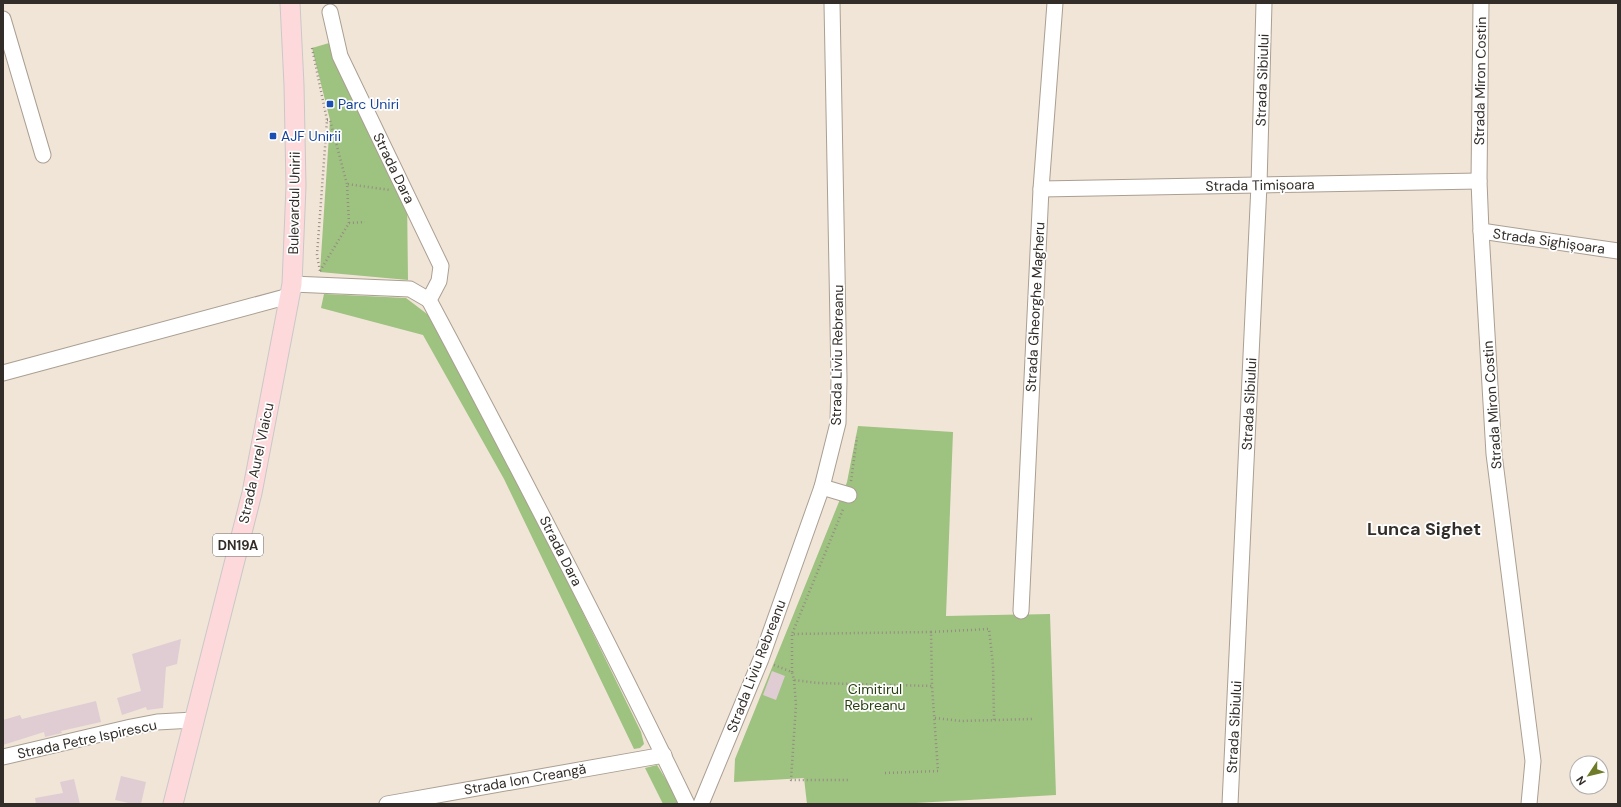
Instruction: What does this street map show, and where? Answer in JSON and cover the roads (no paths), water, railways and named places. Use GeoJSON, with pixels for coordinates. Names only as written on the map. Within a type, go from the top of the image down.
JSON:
{"type":"FeatureCollection","features":[{"type":"Feature","properties":{"kind":"main road","name":"Bulevardul Unirii"},"geometry":{"type":"LineString","coordinates":[[290,3],[294,85],[296,186],[290,290]]}},
{"type":"Feature","properties":{"kind":"main road","name":"Strada Aurel Vlaicu"},"geometry":{"type":"LineString","coordinates":[[174,804],[252,493],[290,290]]}},
{"type":"Feature","properties":{"kind":"street","name":"Strada Liviu Rebreanu"},"geometry":{"type":"LineString","coordinates":[[701,804],[761,659],[822,487],[838,423],[839,379],[832,3]]}},
{"type":"Feature","properties":{"kind":"street","name":"Strada Gheorghe Magheru"},"geometry":{"type":"LineString","coordinates":[[1021,611],[1041,189],[1055,3]]}},
{"type":"Feature","properties":{"kind":"street","name":"Strada Sibiului"},"geometry":{"type":"LineString","coordinates":[[1230,804],[1259,185],[1264,3]]}},
{"type":"Feature","properties":{"kind":"street","name":"Strada Miron Costin"},"geometry":{"type":"LineString","coordinates":[[1481,3],[1479,181],[1494,454],[1533,761],[1529,804]]}},
{"type":"Feature","properties":{"kind":"street","name":"Strada Dara"},"geometry":{"type":"LineString","coordinates":[[330,12],[340,56],[441,266],[439,281],[429,300],[550,529],[664,755],[687,804]]}},
{"type":"Feature","properties":{"kind":"street"},"geometry":{"type":"LineString","coordinates":[[3,19],[42,155]]}},
{"type":"Feature","properties":{"kind":"street","name":"Strada Timișoara"},"geometry":{"type":"LineString","coordinates":[[1041,189],[1479,181]]}},
{"type":"Feature","properties":{"kind":"street","name":"Strada Sighișoara"},"geometry":{"type":"LineString","coordinates":[[1481,231],[1618,251]]}},
{"type":"Feature","properties":{"kind":"street"},"geometry":{"type":"LineString","coordinates":[[3,373],[290,290],[410,289],[429,300]]}},
{"type":"Feature","properties":{"kind":"street"},"geometry":{"type":"LineString","coordinates":[[822,487],[849,495]]}},
{"type":"Feature","properties":{"kind":"street","name":"Strada Petre Ispirescu"},"geometry":{"type":"LineString","coordinates":[[3,757],[131,727],[157,722],[194,720]]}},
{"type":"Feature","properties":{"kind":"street","name":"Strada Ion Creangă"},"geometry":{"type":"LineString","coordinates":[[387,804],[664,755]]}},
{"type":"Feature","properties":{"kind":"place","name":"Parc Uniri"},"geometry":{"type":"Point","coordinates":[330,104]}},
{"type":"Feature","properties":{"kind":"place","name":"AJF Unirii"},"geometry":{"type":"Point","coordinates":[273,136]}},
{"type":"Feature","properties":{"kind":"district","name":"Lunca Sighet"},"geometry":{"type":"Point","coordinates":[1424,529]}},
{"type":"Feature","properties":{"kind":"park label","name":"Cimitirul Rebreanu"},"geometry":{"type":"Point","coordinates":[875,698]}}]}
